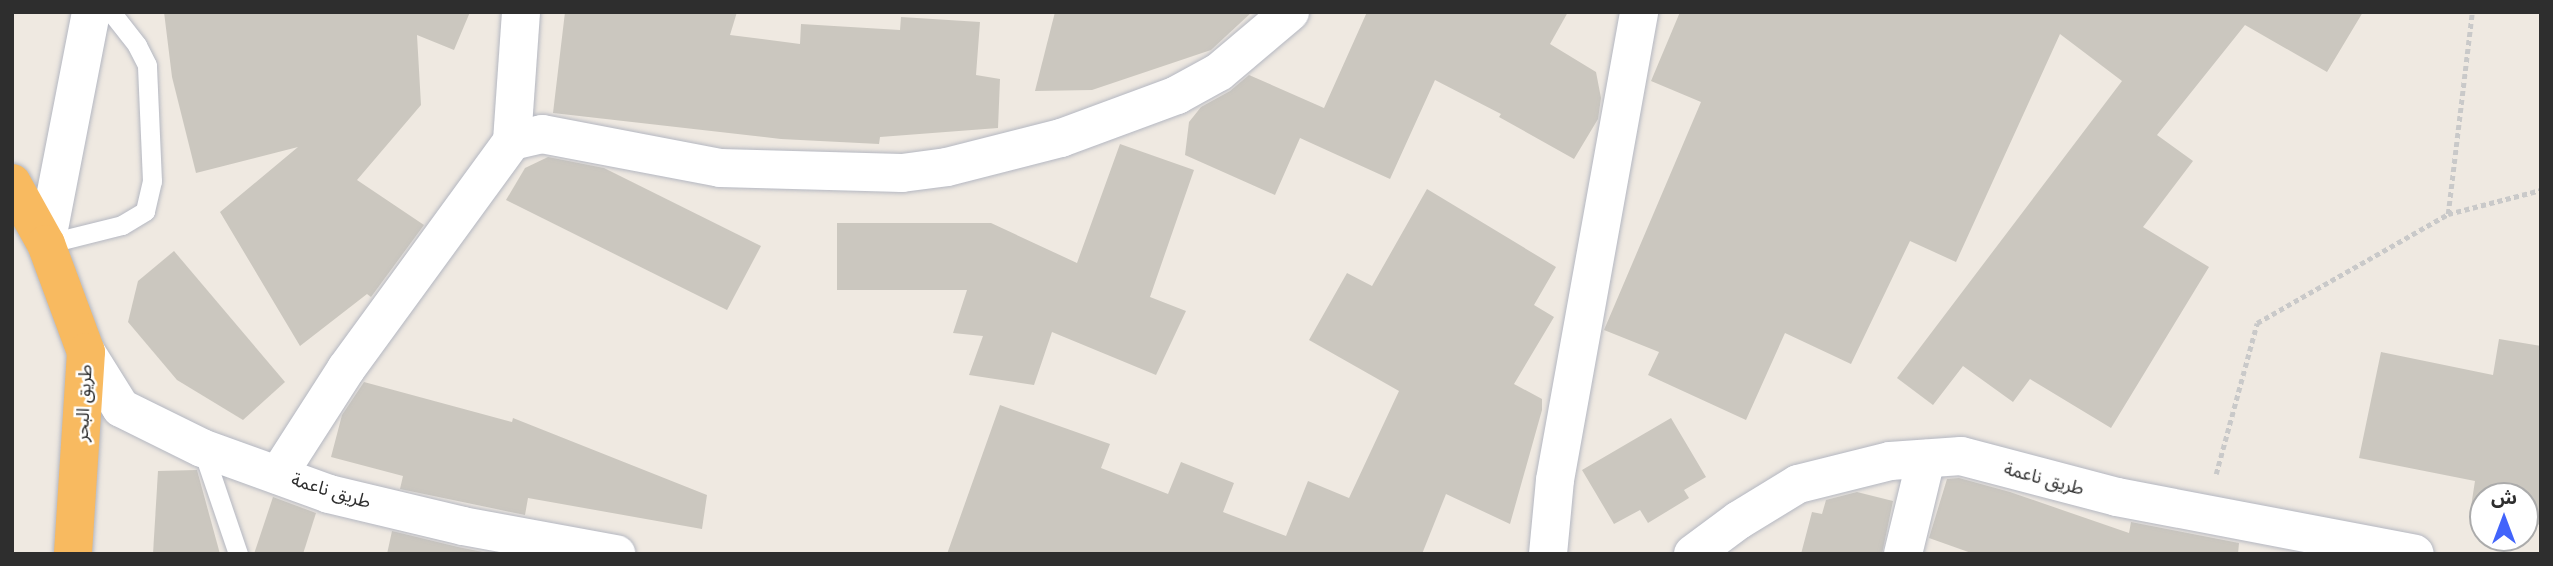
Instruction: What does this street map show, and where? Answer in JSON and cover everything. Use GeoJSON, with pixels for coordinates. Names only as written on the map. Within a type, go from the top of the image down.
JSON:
{"type":"FeatureCollection","features":[{"type":"Feature","properties":{"kind":"highway","name":"طريق البحر"},"geometry":{"type":"LineString","coordinates":[[12,183],[46,244],[86,352],[73,554]]}},
{"type":"Feature","properties":{"kind":"street"},"geometry":{"type":"LineString","coordinates":[[46,244],[91,12]]}},
{"type":"Feature","properties":{"kind":"street"},"geometry":{"type":"LineString","coordinates":[[278,475],[346,369],[512,141],[521,12]]}},
{"type":"Feature","properties":{"kind":"street"},"geometry":{"type":"LineString","coordinates":[[512,141],[542,134],[720,168],[902,173],[947,167],[1061,138],[1177,95],[1219,72],[1290,12]]}},
{"type":"Feature","properties":{"kind":"street"},"geometry":{"type":"LineString","coordinates":[[1548,554],[1555,480],[1639,12]]}},
{"type":"Feature","properties":{"kind":"street","name":"طريق ناعمة"},"geometry":{"type":"LineString","coordinates":[[86,352],[121,408],[202,448],[329,494],[463,526],[616,554]]}},
{"type":"Feature","properties":{"kind":"street","name":"طريق ناعمة"},"geometry":{"type":"LineString","coordinates":[[1693,554],[1739,520],[1798,484],[1890,461],[1961,456],[2105,494],[2415,554]]}},
{"type":"Feature","properties":{"kind":"street"},"geometry":{"type":"LineString","coordinates":[[1903,554],[1926,459]]}},
{"type":"Feature","properties":{"kind":"lane"},"geometry":{"type":"LineString","coordinates":[[46,244],[122,225],[145,211],[152,181],[147,65],[137,45],[111,12]]}},
{"type":"Feature","properties":{"kind":"lane"},"geometry":{"type":"LineString","coordinates":[[202,448],[238,554]]}},
{"type":"Feature","properties":{"kind":"path"},"geometry":{"type":"LineString","coordinates":[[2448,214],[2472,12]]}},
{"type":"Feature","properties":{"kind":"path"},"geometry":{"type":"LineString","coordinates":[[2205,512],[2257,323],[2448,214],[2541,190]]}},
{"type":"Feature","properties":{"kind":"building"},"geometry":{"type":"Polygon","coordinates":[[[164,12],[470,12],[454,50],[417,35],[421,105],[357,180],[424,225],[371,297],[367,294],[300,346],[220,212],[298,147],[196,173],[172,77],[164,12]]]}},
{"type":"Feature","properties":{"kind":"building"},"geometry":{"type":"Polygon","coordinates":[[[565,12],[737,12],[730,35],[800,44],[801,24],[900,30],[901,17],[980,22],[976,75],[1000,79],[998,128],[880,137],[879,144],[781,139],[553,113],[565,12]]]}},
{"type":"Feature","properties":{"kind":"building"},"geometry":{"type":"Polygon","coordinates":[[[1055,12],[1252,12],[1211,50],[1092,90],[1035,91],[1055,12]]]}},
{"type":"Feature","properties":{"kind":"building"},"geometry":{"type":"Polygon","coordinates":[[[1367,12],[1568,12],[1550,44],[1596,72],[1601,98],[1598,119],[1574,159],[1499,117],[1501,114],[1435,80],[1390,179],[1300,138],[1275,195],[1185,155],[1189,122],[1201,107],[1230,91],[1249,75],[1324,108],[1367,12]]]}},
{"type":"Feature","properties":{"kind":"building"},"geometry":{"type":"Polygon","coordinates":[[[1680,12],[2363,12],[2327,72],[2245,25],[2157,135],[2193,161],[2143,227],[2209,267],[2111,428],[2030,379],[2013,402],[1963,366],[1933,405],[1897,378],[2122,81],[2060,34],[1956,262],[1910,241],[1851,364],[1785,333],[1746,420],[1648,375],[1659,352],[1604,330],[1701,102],[1651,81],[1680,12]]]}},
{"type":"Feature","properties":{"kind":"building"},"geometry":{"type":"Polygon","coordinates":[[[1120,144],[1194,170],[1150,297],[1186,311],[1156,375],[1052,332],[1034,385],[969,375],[983,336],[953,333],[967,290],[837,290],[837,223],[991,223],[1077,263],[1120,144]]]}},
{"type":"Feature","properties":{"kind":"building"},"geometry":{"type":"Polygon","coordinates":[[[548,157],[604,168],[761,246],[727,310],[506,200],[525,168],[548,157]]]}},
{"type":"Feature","properties":{"kind":"building"},"geometry":{"type":"Polygon","coordinates":[[[1427,189],[1556,267],[1534,305],[1554,317],[1514,384],[1542,399],[1542,410],[1510,524],[1446,494],[1422,554],[947,554],[1000,405],[1110,444],[1101,468],[1168,494],[1181,462],[1234,483],[1223,512],[1286,536],[1308,481],[1349,498],[1399,391],[1309,340],[1347,273],[1372,286],[1427,189]]]}},
{"type":"Feature","properties":{"kind":"building"},"geometry":{"type":"Polygon","coordinates":[[[174,251],[285,382],[243,420],[177,380],[128,322],[138,281],[174,251]]]}},
{"type":"Feature","properties":{"kind":"building"},"geometry":{"type":"Polygon","coordinates":[[[2499,339],[2541,346],[2541,525],[2539,482],[2475,482],[2359,458],[2381,352],[2493,375],[2499,339]]]}},
{"type":"Feature","properties":{"kind":"building"},"geometry":{"type":"Polygon","coordinates":[[[364,382],[512,422],[513,418],[707,495],[702,529],[528,498],[525,515],[400,489],[403,476],[331,457],[342,415],[364,382]]]}},
{"type":"Feature","properties":{"kind":"building"},"geometry":{"type":"Polygon","coordinates":[[[1671,418],[1706,477],[1684,490],[1689,498],[1648,523],[1640,510],[1614,524],[1582,470],[1671,418]]]}},
{"type":"Feature","properties":{"kind":"building"},"geometry":{"type":"Polygon","coordinates":[[[197,470],[220,554],[153,554],[158,471],[197,470]]]}},
{"type":"Feature","properties":{"kind":"building"},"geometry":{"type":"Polygon","coordinates":[[[1959,478],[2010,492],[2129,533],[2131,522],[2239,543],[2238,554],[1974,554],[1929,538],[1947,479],[1959,478]]]}},
{"type":"Feature","properties":{"kind":"building"},"geometry":{"type":"Polygon","coordinates":[[[1857,492],[1893,501],[1882,554],[1801,554],[1812,512],[1822,514],[1826,500],[1857,492]]]}},
{"type":"Feature","properties":{"kind":"building"},"geometry":{"type":"Polygon","coordinates":[[[273,497],[316,513],[303,554],[254,554],[273,497]]]}},
{"type":"Feature","properties":{"kind":"building"},"geometry":{"type":"Polygon","coordinates":[[[392,531],[458,547],[493,554],[387,554],[392,531]]]}}]}
